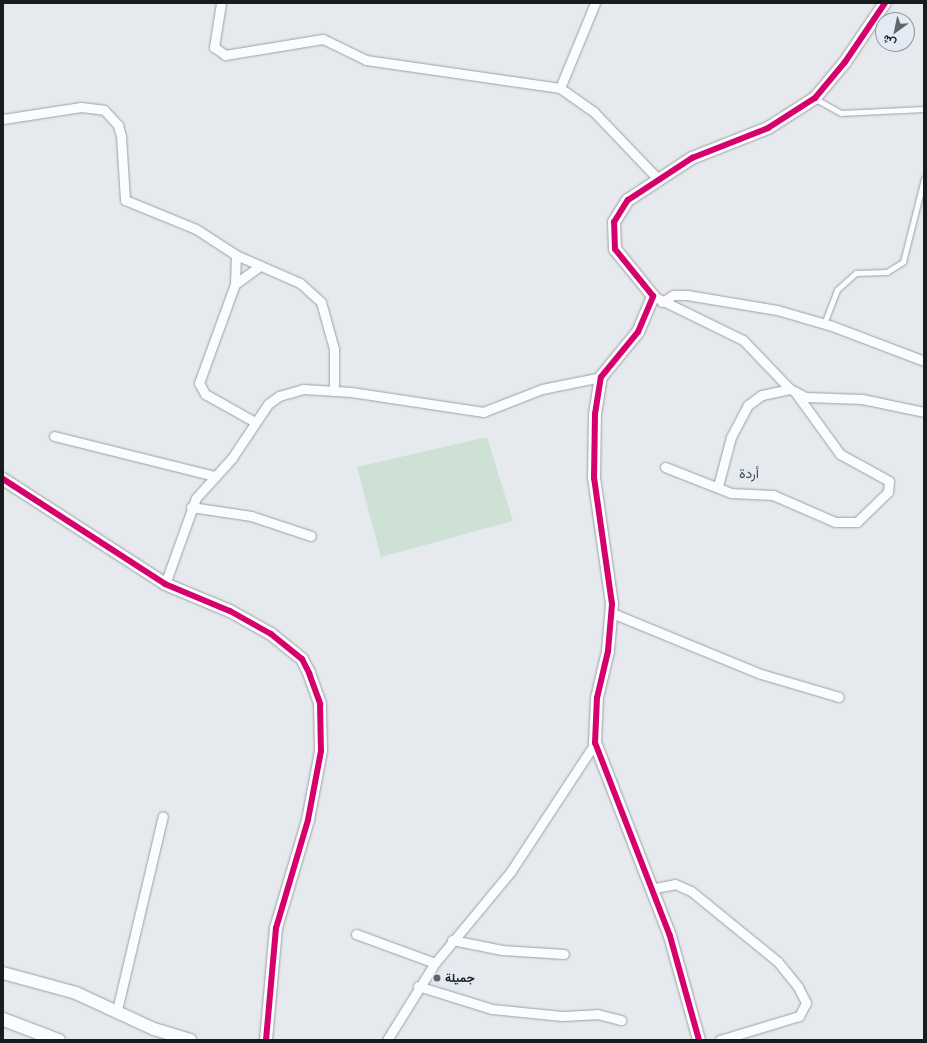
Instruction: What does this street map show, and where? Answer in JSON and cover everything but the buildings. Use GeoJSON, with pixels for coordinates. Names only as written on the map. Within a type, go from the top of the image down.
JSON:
{"type":"FeatureCollection","features":[{"type":"Feature","properties":{"kind":"main road"},"geometry":{"type":"LineString","coordinates":[[3,1019],[58,1040]]}},
{"type":"Feature","properties":{"kind":"street"},"geometry":{"type":"LineString","coordinates":[[221,3],[214,47],[225,55],[323,39],[366,60],[560,88],[594,112],[660,180]]}},
{"type":"Feature","properties":{"kind":"street"},"geometry":{"type":"LineString","coordinates":[[560,88],[595,3]]}},
{"type":"Feature","properties":{"kind":"street"},"geometry":{"type":"LineString","coordinates":[[665,467],[745,496],[778,496],[845,524],[866,516],[888,492],[887,477],[852,462],[832,446],[792,391],[742,340],[658,299],[619,256],[613,232],[623,205],[702,152],[768,128],[815,98],[846,62],[885,3]]}},
{"type":"Feature","properties":{"kind":"street"},"geometry":{"type":"LineString","coordinates":[[3,119],[81,107],[104,110],[120,130],[125,200],[196,229],[236,255],[300,283],[321,302],[334,349],[334,391]]}},
{"type":"Feature","properties":{"kind":"street"},"geometry":{"type":"LineString","coordinates":[[236,255],[235,284],[201,378],[200,388],[255,422]]}},
{"type":"Feature","properties":{"kind":"street"},"geometry":{"type":"LineString","coordinates":[[235,284],[260,266]]}},
{"type":"Feature","properties":{"kind":"street"},"geometry":{"type":"LineString","coordinates":[[699,1040],[670,936],[650,889],[595,743],[597,698],[612,613],[612,592],[596,502],[592,440],[601,377],[638,332],[658,299],[673,295],[708,297],[777,310],[824,324],[924,361]]}},
{"type":"Feature","properties":{"kind":"street"},"geometry":{"type":"LineString","coordinates":[[165,584],[191,507],[214,476],[236,453],[268,404],[289,392],[334,391],[483,412],[542,389],[601,377]]}},
{"type":"Feature","properties":{"kind":"street"},"geometry":{"type":"LineString","coordinates":[[718,486],[731,437],[748,405],[762,395],[792,391],[812,398],[862,399],[924,412]]}},
{"type":"Feature","properties":{"kind":"street"},"geometry":{"type":"LineString","coordinates":[[54,436],[214,476]]}},
{"type":"Feature","properties":{"kind":"street"},"geometry":{"type":"LineString","coordinates":[[3,479],[165,584],[230,611],[286,644],[302,659],[320,704],[321,744],[315,788],[276,928],[266,1040]]}},
{"type":"Feature","properties":{"kind":"street"},"geometry":{"type":"LineString","coordinates":[[191,507],[251,516],[311,536]]}},
{"type":"Feature","properties":{"kind":"street"},"geometry":{"type":"LineString","coordinates":[[612,613],[761,674],[839,697]]}},
{"type":"Feature","properties":{"kind":"street"},"geometry":{"type":"LineString","coordinates":[[387,1040],[418,986],[452,940],[511,871],[595,743]]}},
{"type":"Feature","properties":{"kind":"street"},"geometry":{"type":"LineString","coordinates":[[117,1010],[163,816]]}},
{"type":"Feature","properties":{"kind":"street"},"geometry":{"type":"LineString","coordinates":[[650,889],[675,884],[691,891],[778,962],[798,987],[806,1003],[799,1016],[720,1040]]}},
{"type":"Feature","properties":{"kind":"street"},"geometry":{"type":"LineString","coordinates":[[356,934],[435,962]]}},
{"type":"Feature","properties":{"kind":"street"},"geometry":{"type":"LineString","coordinates":[[452,940],[502,950],[564,954]]}},
{"type":"Feature","properties":{"kind":"street"},"geometry":{"type":"LineString","coordinates":[[3,973],[51,985],[117,1010],[154,1029],[190,1040]]}},
{"type":"Feature","properties":{"kind":"street"},"geometry":{"type":"LineString","coordinates":[[418,986],[492,1009],[562,1016],[598,1014],[621,1020]]}},
{"type":"Feature","properties":{"kind":"lane"},"geometry":{"type":"LineString","coordinates":[[815,98],[841,113],[924,109]]}},
{"type":"Feature","properties":{"kind":"lane"},"geometry":{"type":"LineString","coordinates":[[824,324],[837,290],[856,273],[887,272],[903,262],[924,179]]}},
{"type":"Feature","properties":{"kind":"green space"},"geometry":{"type":"Polygon","coordinates":[[[487,437],[513,521],[381,557],[357,467],[487,437]]]}},
{"type":"Feature","properties":{"kind":"cycle path"},"geometry":{"type":"LineString","coordinates":[[699,1040],[670,936],[595,743],[597,698],[608,651],[612,604],[594,478],[595,414],[601,377],[638,332],[653,296],[615,249],[614,222],[628,200],[692,158],[768,128],[815,98],[845,62],[885,3]]}},
{"type":"Feature","properties":{"kind":"cycle path"},"geometry":{"type":"LineString","coordinates":[[3,479],[165,584],[230,611],[271,634],[302,659],[309,673],[320,704],[321,751],[308,820],[276,928],[266,1040]]}},
{"type":"Feature","properties":{"kind":"place","name":"جميلة"},"geometry":{"type":"Point","coordinates":[437,978]}},
{"type":"Feature","properties":{"kind":"district","name":"أردة"},"geometry":{"type":"Point","coordinates":[749,473]}}]}
